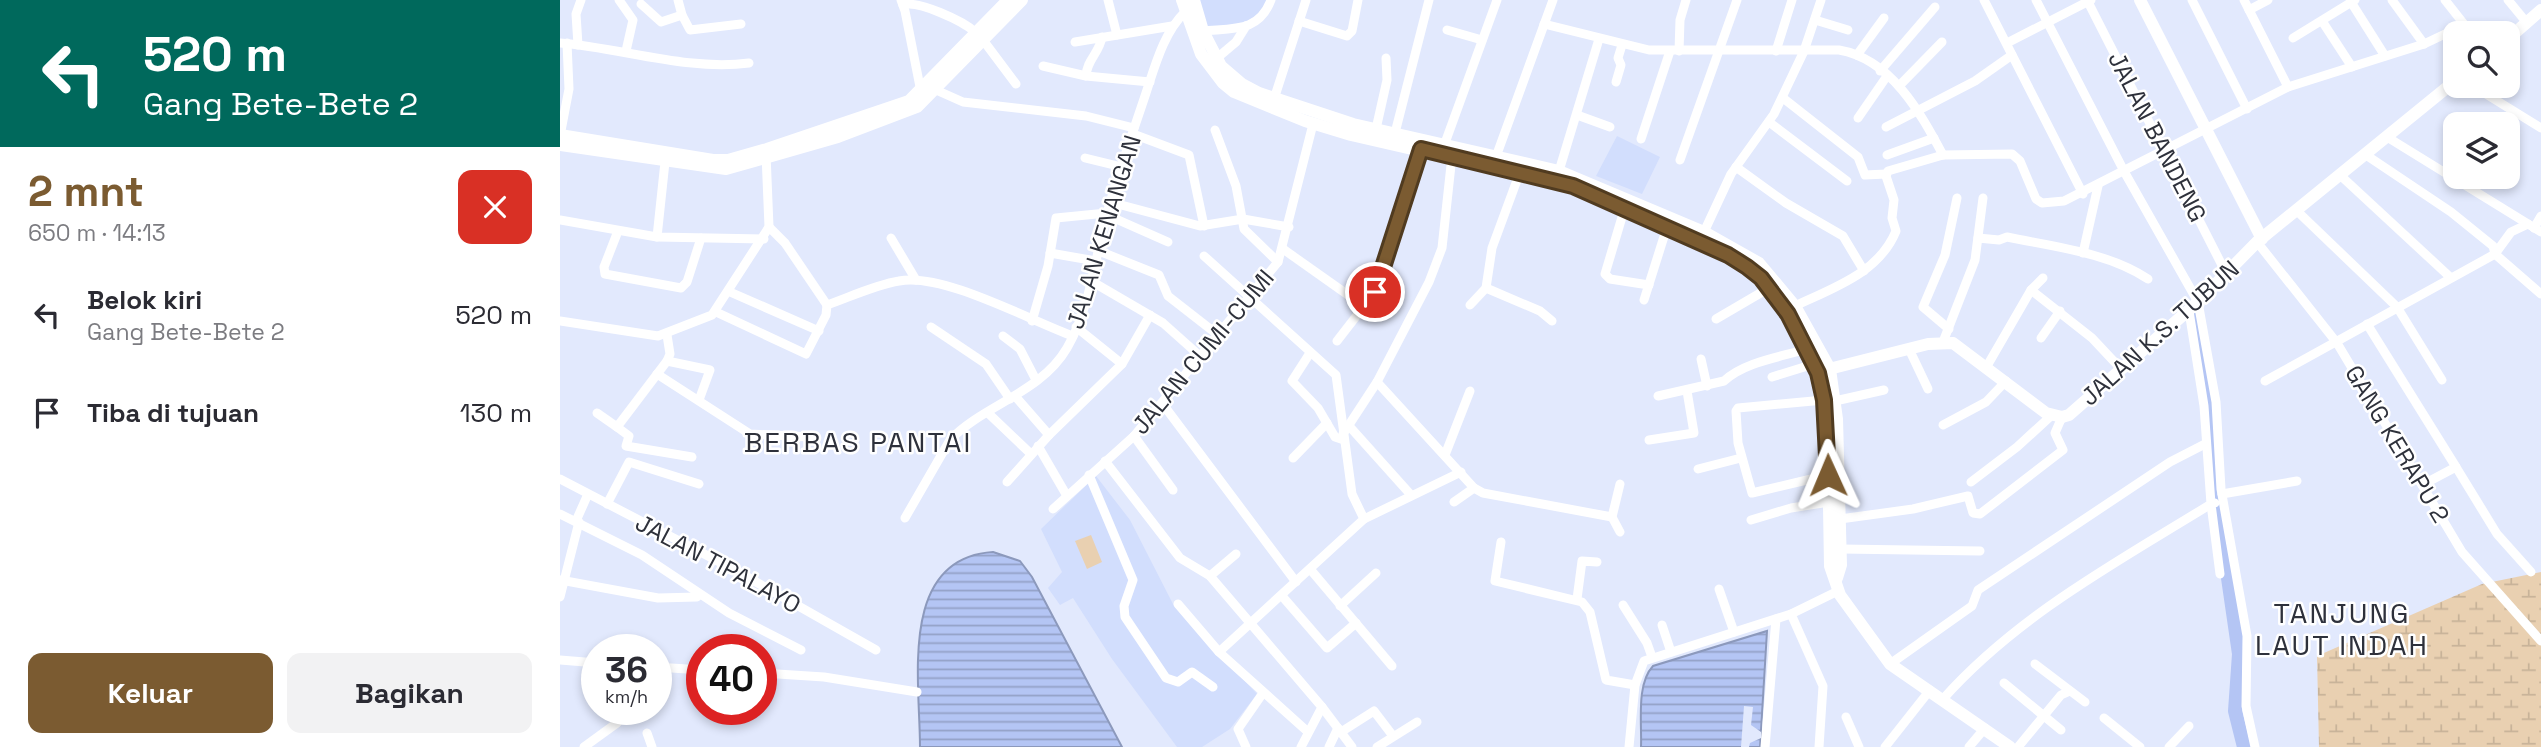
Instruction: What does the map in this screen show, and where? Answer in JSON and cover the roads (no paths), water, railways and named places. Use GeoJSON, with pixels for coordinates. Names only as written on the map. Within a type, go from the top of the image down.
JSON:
{"type":"FeatureCollection","features":[{"type":"Feature","properties":{"kind":"street"},"geometry":{"type":"LineString","coordinates":[[578,45],[576,14],[581,0]]}},
{"type":"Feature","properties":{"kind":"street"},"geometry":{"type":"LineString","coordinates":[[619,0],[630,14],[633,27],[626,51]]}},
{"type":"Feature","properties":{"kind":"street"},"geometry":{"type":"LineString","coordinates":[[678,0],[690,30],[741,24]]}},
{"type":"Feature","properties":{"kind":"street"},"geometry":{"type":"LineString","coordinates":[[916,100],[1006,6],[1022,0]]}},
{"type":"Feature","properties":{"kind":"street"},"geometry":{"type":"LineString","coordinates":[[1108,0],[1117,35]]}},
{"type":"Feature","properties":{"kind":"street"},"geometry":{"type":"LineString","coordinates":[[1194,0],[1203,31],[1217,58],[1242,84],[1314,119],[1446,142],[1559,171],[1627,202],[1704,232],[1759,263],[1795,306],[1821,369],[1830,401],[1840,519],[1841,565],[1837,584],[1791,614],[1652,657],[1641,665],[1635,685],[1629,747]]}},
{"type":"Feature","properties":{"kind":"street"},"geometry":{"type":"LineString","coordinates":[[1203,31],[1247,26],[1262,19],[1271,0]]}},
{"type":"Feature","properties":{"kind":"street"},"geometry":{"type":"LineString","coordinates":[[1274,99],[1306,0]]}},
{"type":"Feature","properties":{"kind":"street"},"geometry":{"type":"LineString","coordinates":[[1299,20],[1347,36],[1352,31],[1358,0]]}},
{"type":"Feature","properties":{"kind":"street"},"geometry":{"type":"LineString","coordinates":[[1395,133],[1429,0]]}},
{"type":"Feature","properties":{"kind":"street"},"geometry":{"type":"LineString","coordinates":[[1446,142],[1497,0]]}},
{"type":"Feature","properties":{"kind":"street"},"geometry":{"type":"LineString","coordinates":[[1497,154],[1553,0]]}},
{"type":"Feature","properties":{"kind":"street"},"geometry":{"type":"LineString","coordinates":[[1641,139],[1674,51],[1686,0]]}},
{"type":"Feature","properties":{"kind":"street"},"geometry":{"type":"LineString","coordinates":[[1680,160],[1737,0]]}},
{"type":"Feature","properties":{"kind":"street"},"geometry":{"type":"LineString","coordinates":[[1776,51],[1792,0]]}},
{"type":"Feature","properties":{"kind":"street"},"geometry":{"type":"LineString","coordinates":[[1704,232],[1735,167],[1769,122],[1783,98],[1804,51],[1821,0]]}},
{"type":"Feature","properties":{"kind":"street"},"geometry":{"type":"LineString","coordinates":[[1984,0],[2083,194]]}},
{"type":"Feature","properties":{"kind":"street"},"geometry":{"type":"LineString","coordinates":[[2036,0],[2193,306],[2216,402],[2220,574]]}},
{"type":"Feature","properties":{"kind":"street"},"geometry":{"type":"LineString","coordinates":[[2140,0],[2259,241]]}},
{"type":"Feature","properties":{"kind":"street"},"geometry":{"type":"LineString","coordinates":[[2192,0],[2247,109]]}},
{"type":"Feature","properties":{"kind":"street"},"geometry":{"type":"LineString","coordinates":[[2244,0],[2288,87]]}},
{"type":"Feature","properties":{"kind":"street"},"geometry":{"type":"LineString","coordinates":[[2249,10],[2268,0]]}},
{"type":"Feature","properties":{"kind":"street"},"geometry":{"type":"LineString","coordinates":[[2392,0],[2424,44]]}},
{"type":"Feature","properties":{"kind":"street"},"geometry":{"type":"LineString","coordinates":[[2445,0],[2461,21]]}},
{"type":"Feature","properties":{"kind":"street"},"geometry":{"type":"LineString","coordinates":[[2508,0],[2527,23]]}},
{"type":"Feature","properties":{"kind":"street"},"geometry":{"type":"LineString","coordinates":[[2007,43],[2089,1]]}},
{"type":"Feature","properties":{"kind":"street","name":"JALAN BANDENG"},"geometry":{"type":"LineString","coordinates":[[2089,1],[2227,275]]}},
{"type":"Feature","properties":{"kind":"street"},"geometry":{"type":"LineString","coordinates":[[2293,38],[2353,1],[2385,56]]}},
{"type":"Feature","properties":{"kind":"street"},"geometry":{"type":"LineString","coordinates":[[630,14],[643,2],[661,22],[682,15]]}},
{"type":"Feature","properties":{"kind":"street"},"geometry":{"type":"LineString","coordinates":[[916,100],[902,2],[922,3],[960,21],[979,36],[1016,83]]}},
{"type":"Feature","properties":{"kind":"street"},"geometry":{"type":"LineString","coordinates":[[1183,6],[1201,54],[1223,83],[1234,92],[1314,119],[1421,149],[1520,172],[1627,202],[1667,227],[1728,255],[1747,267],[1769,288],[1821,369]]}},
{"type":"Feature","properties":{"kind":"street","name":"JALAN KENANGAN"},"geometry":{"type":"LineString","coordinates":[[905,518],[950,440],[959,431],[1013,398],[1061,356],[1074,331],[1091,281],[1110,202],[1150,82],[1172,26],[1183,6]]}},
{"type":"Feature","properties":{"kind":"street"},"geometry":{"type":"LineString","coordinates":[[1858,118],[1884,74],[1935,7]]}},
{"type":"Feature","properties":{"kind":"street"},"geometry":{"type":"LineString","coordinates":[[2520,29],[2541,10]]}},
{"type":"Feature","properties":{"kind":"street"},"geometry":{"type":"LineString","coordinates":[[1857,55],[1884,18]]}},
{"type":"Feature","properties":{"kind":"street"},"geometry":{"type":"LineString","coordinates":[[1815,20],[1848,30]]}},
{"type":"Feature","properties":{"kind":"street"},"geometry":{"type":"LineString","coordinates":[[2322,21],[2352,66]]}},
{"type":"Feature","properties":{"kind":"street"},"geometry":{"type":"LineString","coordinates":[[1544,24],[1622,45],[1674,51],[1839,50],[1857,55],[1899,86],[1919,108],[1943,155]]}},
{"type":"Feature","properties":{"kind":"street"},"geometry":{"type":"LineString","coordinates":[[1075,42],[1172,26]]}},
{"type":"Feature","properties":{"kind":"street"},"geometry":{"type":"LineString","coordinates":[[1217,58],[1236,42],[1247,26]]}},
{"type":"Feature","properties":{"kind":"street"},"geometry":{"type":"LineString","coordinates":[[1447,30],[1482,40]]}},
{"type":"Feature","properties":{"kind":"street"},"geometry":{"type":"LineString","coordinates":[[560,145],[726,169],[829,134],[936,90],[979,36]]}},
{"type":"Feature","properties":{"kind":"street"},"geometry":{"type":"LineString","coordinates":[[1086,76],[1087,65],[1099,52],[1102,37]]}},
{"type":"Feature","properties":{"kind":"street"},"geometry":{"type":"LineString","coordinates":[[1783,98],[1858,157],[1866,175],[1886,174],[1943,155],[1961,152],[2015,156],[2034,197],[2042,203],[2064,201],[2125,173],[2288,87],[2443,37]]}},
{"type":"Feature","properties":{"kind":"street"},"geometry":{"type":"LineString","coordinates":[[1559,171],[1599,39]]}},
{"type":"Feature","properties":{"kind":"street"},"geometry":{"type":"LineString","coordinates":[[1899,86],[1942,42]]}},
{"type":"Feature","properties":{"kind":"street"},"geometry":{"type":"LineString","coordinates":[[749,63],[732,66],[676,60],[563,43],[569,89],[560,135],[713,160],[766,154]]}},
{"type":"Feature","properties":{"kind":"street"},"geometry":{"type":"LineString","coordinates":[[1616,82],[1621,65],[1618,58],[1622,45]]}},
{"type":"Feature","properties":{"kind":"street"},"geometry":{"type":"LineString","coordinates":[[1886,127],[1968,85],[2012,55]]}},
{"type":"Feature","properties":{"kind":"street"},"geometry":{"type":"LineString","coordinates":[[1376,129],[1387,80],[1385,58]]}},
{"type":"Feature","properties":{"kind":"street"},"geometry":{"type":"LineString","coordinates":[[1043,66],[1086,76],[1150,82]]}},
{"type":"Feature","properties":{"kind":"street"},"geometry":{"type":"LineString","coordinates":[[936,90],[963,102],[1086,116],[1134,131],[1188,155],[1204,226]]}},
{"type":"Feature","properties":{"kind":"street","name":"JALAN K.S. TUBUN"},"geometry":{"type":"LineString","coordinates":[[1943,342],[1962,348],[2057,416],[2080,408],[2227,275],[2259,241],[2443,90]]}},
{"type":"Feature","properties":{"kind":"street"},"geometry":{"type":"LineString","coordinates":[[2492,98],[2541,128]]}},
{"type":"Feature","properties":{"kind":"street"},"geometry":{"type":"LineString","coordinates":[[1577,115],[1610,127]]}},
{"type":"Feature","properties":{"kind":"street","name":"JALAN CUMI-CUMI"},"geometry":{"type":"LineString","coordinates":[[1053,509],[1134,436],[1278,262],[1289,227],[1314,119]]}},
{"type":"Feature","properties":{"kind":"street"},"geometry":{"type":"LineString","coordinates":[[1769,122],[1847,181]]}},
{"type":"Feature","properties":{"kind":"street"},"geometry":{"type":"LineString","coordinates":[[1215,130],[1234,178],[1245,231],[1278,262]]}},
{"type":"Feature","properties":{"kind":"street"},"geometry":{"type":"LineString","coordinates":[[2387,136],[2534,228]]}},
{"type":"Feature","properties":{"kind":"street"},"geometry":{"type":"LineString","coordinates":[[1887,155],[1934,138]]}},
{"type":"Feature","properties":{"kind":"street"},"geometry":{"type":"LineString","coordinates":[[1337,341],[1365,307],[1379,279],[1421,149]]}},
{"type":"Feature","properties":{"kind":"street"},"geometry":{"type":"LineString","coordinates":[[560,321],[651,336],[667,335],[707,319],[716,312],[764,239],[769,227],[766,154]]}},
{"type":"Feature","properties":{"kind":"street"},"geometry":{"type":"LineString","coordinates":[[2367,155],[2451,212],[2493,246],[2495,254],[2541,294]]}},
{"type":"Feature","properties":{"kind":"street"},"geometry":{"type":"LineString","coordinates":[[1310,353],[1291,380],[1318,408],[1335,437],[1345,434],[1377,382],[1429,282],[1442,248],[1452,156]]}},
{"type":"Feature","properties":{"kind":"street"},"geometry":{"type":"LineString","coordinates":[[1085,158],[1122,167]]}},
{"type":"Feature","properties":{"kind":"street"},"geometry":{"type":"LineString","coordinates":[[657,237],[665,162]]}},
{"type":"Feature","properties":{"kind":"street"},"geometry":{"type":"LineString","coordinates":[[1735,167],[1786,204],[1843,236],[1864,271]]}},
{"type":"Feature","properties":{"kind":"street"},"geometry":{"type":"LineString","coordinates":[[1470,305],[1486,288],[1492,248],[1520,172]]}},
{"type":"Feature","properties":{"kind":"street"},"geometry":{"type":"LineString","coordinates":[[1795,306],[1864,271],[1889,246],[1896,231],[1892,218],[1895,202],[1886,174]]}},
{"type":"Feature","properties":{"kind":"street"},"geometry":{"type":"LineString","coordinates":[[2341,176],[2449,277]]}},
{"type":"Feature","properties":{"kind":"street"},"geometry":{"type":"LineString","coordinates":[[2083,253],[2098,186]]}},
{"type":"Feature","properties":{"kind":"street"},"geometry":{"type":"LineString","coordinates":[[1949,329],[1923,307],[1945,255],[1957,198]]}},
{"type":"Feature","properties":{"kind":"street"},"geometry":{"type":"LineString","coordinates":[[1772,377],[1943,342],[1969,278],[1983,198]]}},
{"type":"Feature","properties":{"kind":"street"},"geometry":{"type":"LineString","coordinates":[[1110,202],[1204,226],[1243,219],[1289,227]]}},
{"type":"Feature","properties":{"kind":"street"},"geometry":{"type":"LineString","coordinates":[[1627,202],[1605,274],[1609,279],[1649,285]]}},
{"type":"Feature","properties":{"kind":"street"},"geometry":{"type":"LineString","coordinates":[[2297,211],[2397,307],[2442,380]]}},
{"type":"Feature","properties":{"kind":"street"},"geometry":{"type":"LineString","coordinates":[[1032,321],[1056,218],[1107,214],[1168,242]]}},
{"type":"Feature","properties":{"kind":"street"},"geometry":{"type":"LineString","coordinates":[[2265,381],[2337,343],[2449,277],[2495,254],[2511,232],[2534,228],[2541,216]]}},
{"type":"Feature","properties":{"kind":"street"},"geometry":{"type":"LineString","coordinates":[[560,220],[657,237],[764,239]]}},
{"type":"Feature","properties":{"kind":"street"},"geometry":{"type":"LineString","coordinates":[[716,312],[803,355],[807,353],[827,315],[827,306],[785,243],[769,227]]}},
{"type":"Feature","properties":{"kind":"street"},"geometry":{"type":"LineString","coordinates":[[1644,300],[1667,227]]}},
{"type":"Feature","properties":{"kind":"street"},"geometry":{"type":"LineString","coordinates":[[618,231],[604,267],[605,274],[681,288],[686,284],[701,238]]}},
{"type":"Feature","properties":{"kind":"street"},"geometry":{"type":"LineString","coordinates":[[1978,238],[1999,240],[2007,237],[2083,253],[2125,264],[2148,279]]}},
{"type":"Feature","properties":{"kind":"street"},"geometry":{"type":"LineString","coordinates":[[891,238],[915,280]]}},
{"type":"Feature","properties":{"kind":"street","name":"GANG KERAPU 2"},"geometry":{"type":"LineString","coordinates":[[2259,241],[2337,343],[2462,552],[2541,642]]}},
{"type":"Feature","properties":{"kind":"street"},"geometry":{"type":"LineString","coordinates":[[1283,249],[1365,307]]}},
{"type":"Feature","properties":{"kind":"street"},"geometry":{"type":"LineString","coordinates":[[1050,253],[1098,256],[1159,275],[1168,296],[1218,335]]}},
{"type":"Feature","properties":{"kind":"street"},"geometry":{"type":"LineString","coordinates":[[1204,256],[1336,375],[1352,494],[1364,519]]}},
{"type":"Feature","properties":{"kind":"street"},"geometry":{"type":"LineString","coordinates":[[1987,366],[2031,290],[2043,278]]}},
{"type":"Feature","properties":{"kind":"street"},"geometry":{"type":"LineString","coordinates":[[827,306],[898,281],[915,280],[947,286],[1032,321],[1074,331],[1122,364]]}},
{"type":"Feature","properties":{"kind":"street"},"geometry":{"type":"LineString","coordinates":[[1091,281],[1150,316],[1200,356]]}},
{"type":"Feature","properties":{"kind":"street"},"geometry":{"type":"LineString","coordinates":[[1486,288],[1540,312],[1552,321]]}},
{"type":"Feature","properties":{"kind":"street"},"geometry":{"type":"LineString","coordinates":[[1716,319],[1769,288]]}},
{"type":"Feature","properties":{"kind":"street"},"geometry":{"type":"LineString","coordinates":[[2031,290],[2092,338],[2122,370]]}},
{"type":"Feature","properties":{"kind":"street"},"geometry":{"type":"LineString","coordinates":[[730,292],[819,331]]}},
{"type":"Feature","properties":{"kind":"street"},"geometry":{"type":"LineString","coordinates":[[2193,306],[2204,406],[2205,444],[2248,636],[2246,706],[2255,747]]}},
{"type":"Feature","properties":{"kind":"street"},"geometry":{"type":"LineString","coordinates":[[2041,338],[2060,311]]}},
{"type":"Feature","properties":{"kind":"street"},"geometry":{"type":"LineString","coordinates":[[1007,482],[1038,446],[1122,364],[1150,316]]}},
{"type":"Feature","properties":{"kind":"street"},"geometry":{"type":"LineString","coordinates":[[2367,324],[2497,534],[2531,572]]}},
{"type":"Feature","properties":{"kind":"street"},"geometry":{"type":"LineString","coordinates":[[931,327],[986,364],[1013,398],[1049,435]]}},
{"type":"Feature","properties":{"kind":"street"},"geometry":{"type":"LineString","coordinates":[[617,427],[667,361],[670,354],[667,335]]}},
{"type":"Feature","properties":{"kind":"street"},"geometry":{"type":"LineString","coordinates":[[1003,336],[1020,349],[1036,380]]}},
{"type":"Feature","properties":{"kind":"street"},"geometry":{"type":"LineString","coordinates":[[1658,396],[1707,386],[1765,361],[1807,349]]}},
{"type":"Feature","properties":{"kind":"street"},"geometry":{"type":"LineString","coordinates":[[1909,349],[1928,389]]}},
{"type":"Feature","properties":{"kind":"street"},"geometry":{"type":"LineString","coordinates":[[1025,357],[1047,370]]}},
{"type":"Feature","properties":{"kind":"street"},"geometry":{"type":"LineString","coordinates":[[1701,359],[1707,386]]}},
{"type":"Feature","properties":{"kind":"street"},"geometry":{"type":"LineString","coordinates":[[667,361],[710,370],[699,400]]}},
{"type":"Feature","properties":{"kind":"street"},"geometry":{"type":"LineString","coordinates":[[657,374],[750,434],[810,438]]}},
{"type":"Feature","properties":{"kind":"street"},"geometry":{"type":"LineString","coordinates":[[1943,425],[1986,402],[2006,381]]}},
{"type":"Feature","properties":{"kind":"street"},"geometry":{"type":"LineString","coordinates":[[1377,382],[1446,454],[1474,488],[1483,493],[1612,517]]}},
{"type":"Feature","properties":{"kind":"street"},"geometry":{"type":"LineString","coordinates":[[1828,475],[1753,493],[1741,458],[1737,408],[1830,401],[1884,390]]}},
{"type":"Feature","properties":{"kind":"street"},"geometry":{"type":"LineString","coordinates":[[1446,454],[1470,391]]}},
{"type":"Feature","properties":{"kind":"street"},"geometry":{"type":"LineString","coordinates":[[1649,440],[1694,433],[1687,391]]}},
{"type":"Feature","properties":{"kind":"street"},"geometry":{"type":"LineString","coordinates":[[1830,401],[1830,566],[1837,584],[1891,664],[2010,747]]}},
{"type":"Feature","properties":{"kind":"street"},"geometry":{"type":"LineString","coordinates":[[1162,403],[1296,582]]}},
{"type":"Feature","properties":{"kind":"street"},"geometry":{"type":"LineString","coordinates":[[597,413],[629,436],[625,445],[692,457]]}},
{"type":"Feature","properties":{"kind":"street"},"geometry":{"type":"LineString","coordinates":[[988,413],[1031,454]]}},
{"type":"Feature","properties":{"kind":"street"},"geometry":{"type":"LineString","coordinates":[[1840,519],[1913,509],[1968,496],[1973,513],[1980,514],[2063,450],[2055,433],[2057,416]]}},
{"type":"Feature","properties":{"kind":"street"},"geometry":{"type":"LineString","coordinates":[[1971,482],[2057,416]]}},
{"type":"Feature","properties":{"kind":"street"},"geometry":{"type":"LineString","coordinates":[[1293,458],[1327,424]]}},
{"type":"Feature","properties":{"kind":"street"},"geometry":{"type":"LineString","coordinates":[[1345,434],[1410,495]]}},
{"type":"Feature","properties":{"kind":"street"},"geometry":{"type":"LineString","coordinates":[[1134,436],[1173,490]]}},
{"type":"Feature","properties":{"kind":"street"},"geometry":{"type":"LineString","coordinates":[[1891,664],[1972,606],[1978,590],[2170,462],[2205,444]]}},
{"type":"Feature","properties":{"kind":"street"},"geometry":{"type":"LineString","coordinates":[[1038,446],[1067,496]]}},
{"type":"Feature","properties":{"kind":"street"},"geometry":{"type":"LineString","coordinates":[[607,504],[636,449]]}},
{"type":"Feature","properties":{"kind":"street"},"geometry":{"type":"LineString","coordinates":[[1698,469],[1741,458]]}},
{"type":"Feature","properties":{"kind":"street"},"geometry":{"type":"LineString","coordinates":[[1105,461],[1180,558],[1210,576],[1352,747]]}},
{"type":"Feature","properties":{"kind":"street"},"geometry":{"type":"LineString","coordinates":[[629,462],[699,484]]}},
{"type":"Feature","properties":{"kind":"street"},"geometry":{"type":"LineString","coordinates":[[2422,485],[2456,467]]}},
{"type":"Feature","properties":{"kind":"street"},"geometry":{"type":"LineString","coordinates":[[1219,652],[1364,519],[1461,472]]}},
{"type":"Feature","properties":{"kind":"street"},"geometry":{"type":"LineString","coordinates":[[1089,475],[1133,580],[1124,606],[1125,617],[1166,678],[1178,682],[1192,672],[1213,687]]}},
{"type":"Feature","properties":{"kind":"street","name":"JALAN TIPALAYO"},"geometry":{"type":"LineString","coordinates":[[560,479],[735,570],[876,650]]}},
{"type":"Feature","properties":{"kind":"street"},"geometry":{"type":"LineString","coordinates":[[1943,699],[1985,655],[2035,615],[2219,501],[2297,481]]}},
{"type":"Feature","properties":{"kind":"street"},"geometry":{"type":"LineString","coordinates":[[1620,484],[1612,517],[1620,532]]}},
{"type":"Feature","properties":{"kind":"street"},"geometry":{"type":"LineString","coordinates":[[1454,502],[1474,488]]}},
{"type":"Feature","properties":{"kind":"street"},"geometry":{"type":"LineString","coordinates":[[560,597],[578,522],[588,494]]}},
{"type":"Feature","properties":{"kind":"street"},"geometry":{"type":"LineString","coordinates":[[1751,520],[1791,508],[1829,502]]}},
{"type":"Feature","properties":{"kind":"street"},"geometry":{"type":"LineString","coordinates":[[560,514],[642,555],[729,613],[801,650]]}},
{"type":"Feature","properties":{"kind":"street"},"geometry":{"type":"LineString","coordinates":[[1502,542],[1495,578],[1498,584],[1577,599],[1590,612],[1607,681],[1635,685]]}},
{"type":"Feature","properties":{"kind":"street"},"geometry":{"type":"LineString","coordinates":[[1841,550],[1980,551]]}},
{"type":"Feature","properties":{"kind":"street"},"geometry":{"type":"LineString","coordinates":[[1210,576],[1236,554]]}},
{"type":"Feature","properties":{"kind":"street"},"geometry":{"type":"LineString","coordinates":[[1577,599],[1581,561],[1597,562]]}},
{"type":"Feature","properties":{"kind":"street"},"geometry":{"type":"LineString","coordinates":[[1310,569],[1392,666]]}},
{"type":"Feature","properties":{"kind":"street"},"geometry":{"type":"LineString","coordinates":[[1340,606],[1376,573]]}},
{"type":"Feature","properties":{"kind":"street"},"geometry":{"type":"LineString","coordinates":[[563,581],[658,598],[697,597]]}},
{"type":"Feature","properties":{"kind":"street"},"geometry":{"type":"LineString","coordinates":[[1720,589],[1734,632]]}},
{"type":"Feature","properties":{"kind":"street"},"geometry":{"type":"LineString","coordinates":[[1282,596],[1327,648],[1356,623]]}},
{"type":"Feature","properties":{"kind":"street"},"geometry":{"type":"LineString","coordinates":[[1178,604],[1219,652],[1308,732]]}},
{"type":"Feature","properties":{"kind":"street"},"geometry":{"type":"LineString","coordinates":[[1623,605],[1647,643],[1652,657]]}},
{"type":"Feature","properties":{"kind":"street"},"geometry":{"type":"LineString","coordinates":[[1791,614],[1824,686],[1819,747]]}},
{"type":"Feature","properties":{"kind":"street"},"geometry":{"type":"LineString","coordinates":[[1765,747],[1776,619]]}},
{"type":"Feature","properties":{"kind":"street"},"geometry":{"type":"LineString","coordinates":[[1662,625],[1671,652]]}},
{"type":"Feature","properties":{"kind":"street"},"geometry":{"type":"LineString","coordinates":[[560,660],[581,662]]}},
{"type":"Feature","properties":{"kind":"street"},"geometry":{"type":"LineString","coordinates":[[2035,664],[2059,683],[2066,693],[2085,702]]}},
{"type":"Feature","properties":{"kind":"street"},"geometry":{"type":"LineString","coordinates":[[777,674],[824,677],[917,692]]}},
{"type":"Feature","properties":{"kind":"street"},"geometry":{"type":"LineString","coordinates":[[2004,683],[2062,730]]}},
{"type":"Feature","properties":{"kind":"street"},"geometry":{"type":"LineString","coordinates":[[1885,747],[1930,690]]}},
{"type":"Feature","properties":{"kind":"street"},"geometry":{"type":"LineString","coordinates":[[1246,747],[1238,729],[1263,693]]}},
{"type":"Feature","properties":{"kind":"street"},"geometry":{"type":"LineString","coordinates":[[2018,747],[2066,693]]}},
{"type":"Feature","properties":{"kind":"street"},"geometry":{"type":"LineString","coordinates":[[1301,747],[1322,708]]}},
{"type":"Feature","properties":{"kind":"street"},"geometry":{"type":"LineString","coordinates":[[1329,747],[1339,730],[1374,711],[1393,736]]}},
{"type":"Feature","properties":{"kind":"street"},"geometry":{"type":"LineString","coordinates":[[1846,717],[1859,747]]}},
{"type":"Feature","properties":{"kind":"street"},"geometry":{"type":"LineString","coordinates":[[2104,718],[2140,747]]}},
{"type":"Feature","properties":{"kind":"street"},"geometry":{"type":"LineString","coordinates":[[1377,747],[1417,722]]}},
{"type":"Feature","properties":{"kind":"street"},"geometry":{"type":"LineString","coordinates":[[584,747],[616,725]]}},
{"type":"Feature","properties":{"kind":"street"},"geometry":{"type":"LineString","coordinates":[[2169,747],[2189,726]]}},
{"type":"Feature","properties":{"kind":"street"},"geometry":{"type":"LineString","coordinates":[[1969,747],[1984,728]]}},
{"type":"Feature","properties":{"kind":"street"},"geometry":{"type":"LineString","coordinates":[[647,733],[652,747]]}},
{"type":"Feature","properties":{"kind":"waterway"},"geometry":{"type":"LineString","coordinates":[[2195,318],[2211,404],[2211,447],[2239,654],[2235,711],[2244,747]]}},
{"type":"Feature","properties":{"kind":"district","name":"BERBAS PANTAI"},"geometry":{"type":"Point","coordinates":[858,442]}},
{"type":"Feature","properties":{"kind":"district","name":"TANJUNG LAUT INDAH"},"geometry":{"type":"Point","coordinates":[2342,629]}}]}
